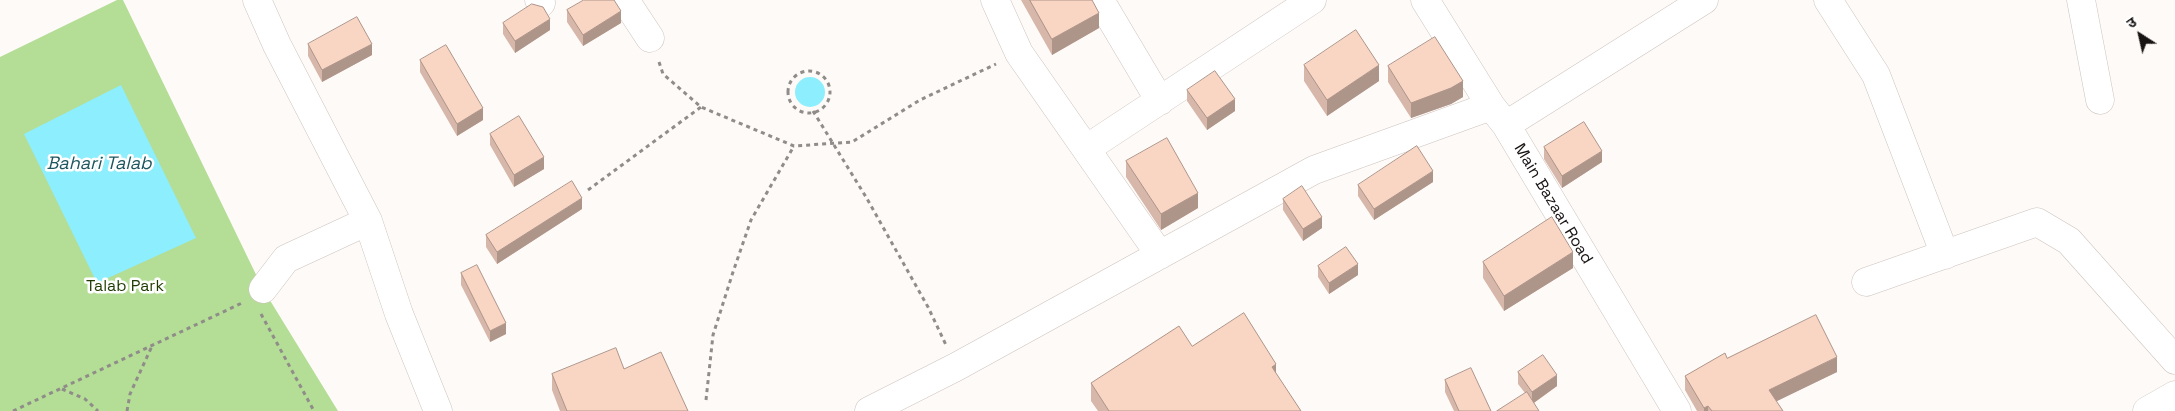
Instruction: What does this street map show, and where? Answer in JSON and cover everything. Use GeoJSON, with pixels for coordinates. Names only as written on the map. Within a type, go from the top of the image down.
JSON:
{"type":"FeatureCollection","features":[{"type":"Feature","properties":{"kind":"street"},"geometry":{"type":"LineString","coordinates":[[257,0],[277,45],[368,221],[399,314],[438,411]]}},
{"type":"Feature","properties":{"kind":"street"},"geometry":{"type":"LineString","coordinates":[[625,0],[650,38]]}},
{"type":"Feature","properties":{"kind":"street"},"geometry":{"type":"LineString","coordinates":[[995,0],[1019,53],[1160,254]]}},
{"type":"Feature","properties":{"kind":"street"},"geometry":{"type":"LineString","coordinates":[[1100,0],[1160,101]]}},
{"type":"Feature","properties":{"kind":"street"},"geometry":{"type":"LineString","coordinates":[[1086,149],[1312,0]]}},
{"type":"Feature","properties":{"kind":"street","name":"Main Bazaar Road"},"geometry":{"type":"LineString","coordinates":[[1425,0],[1498,116],[1676,411]]}},
{"type":"Feature","properties":{"kind":"street"},"geometry":{"type":"LineString","coordinates":[[869,411],[956,367],[1314,170],[1498,116],[1704,0]]}},
{"type":"Feature","properties":{"kind":"street"},"geometry":{"type":"LineString","coordinates":[[1828,0],[1876,75],[1945,255]]}},
{"type":"Feature","properties":{"kind":"street"},"geometry":{"type":"LineString","coordinates":[[2081,0],[2100,100]]}},
{"type":"Feature","properties":{"kind":"street"},"geometry":{"type":"LineString","coordinates":[[255,299],[286,259],[368,221]]}},
{"type":"Feature","properties":{"kind":"street"},"geometry":{"type":"LineString","coordinates":[[1866,282],[2037,222],[2069,240],[2175,360]]}},
{"type":"Feature","properties":{"kind":"street"},"geometry":{"type":"LineString","coordinates":[[2148,411],[2175,394]]}},
{"type":"Feature","properties":{"kind":"path"},"geometry":{"type":"LineString","coordinates":[[650,38],[663,74],[701,106],[794,146],[852,142],[920,100],[1019,53]]}},
{"type":"Feature","properties":{"kind":"path"},"geometry":{"type":"LineString","coordinates":[[813,71],[828,82],[830,96],[821,110],[813,111],[805,114],[791,103],[788,88],[799,73],[813,71]]}},
{"type":"Feature","properties":{"kind":"path"},"geometry":{"type":"LineString","coordinates":[[588,190],[701,106]]}},
{"type":"Feature","properties":{"kind":"path"},"geometry":{"type":"LineString","coordinates":[[813,111],[834,143],[928,307],[956,367]]}},
{"type":"Feature","properties":{"kind":"path"},"geometry":{"type":"LineString","coordinates":[[706,400],[713,335],[751,220],[794,146]]}},
{"type":"Feature","properties":{"kind":"path"},"geometry":{"type":"LineString","coordinates":[[13,411],[255,299],[314,411]]}},
{"type":"Feature","properties":{"kind":"path"},"geometry":{"type":"LineString","coordinates":[[127,411],[130,394],[152,346]]}},
{"type":"Feature","properties":{"kind":"path"},"geometry":{"type":"LineString","coordinates":[[61,389],[85,399],[98,411]]}},
{"type":"Feature","properties":{"kind":"green space","name":"Talab Park"},"geometry":{"type":"Polygon","coordinates":[[[117,0],[123,0],[263,289],[338,411],[0,411],[0,57],[117,0]]]}},
{"type":"Feature","properties":{"kind":"water"},"geometry":{"type":"Polygon","coordinates":[[[810,77],[821,81],[825,92],[821,103],[810,107],[799,103],[795,92],[799,81],[810,77]]]}},
{"type":"Feature","properties":{"kind":"water","name":"Bahari Talab"},"geometry":{"type":"Polygon","coordinates":[[[121,85],[196,238],[97,283],[24,134],[121,85]]]}},
{"type":"Feature","properties":{"kind":"building"},"geometry":{"type":"Polygon","coordinates":[[[584,0],[614,0],[621,11],[583,35],[567,10],[584,0]]]}},
{"type":"Feature","properties":{"kind":"building"},"geometry":{"type":"Polygon","coordinates":[[[1030,0],[1092,0],[1099,13],[1052,39],[1030,0]]]}},
{"type":"Feature","properties":{"kind":"building"},"geometry":{"type":"Polygon","coordinates":[[[532,4],[543,7],[550,19],[515,41],[503,23],[532,4]]]}},
{"type":"Feature","properties":{"kind":"building"},"geometry":{"type":"Polygon","coordinates":[[[357,17],[372,44],[322,70],[308,44],[357,17]]]}},
{"type":"Feature","properties":{"kind":"building"},"geometry":{"type":"Polygon","coordinates":[[[1356,30],[1379,65],[1327,100],[1304,65],[1356,30]]]}},
{"type":"Feature","properties":{"kind":"building"},"geometry":{"type":"Polygon","coordinates":[[[1435,37],[1463,81],[1451,88],[1411,103],[1388,66],[1435,37]]]}},
{"type":"Feature","properties":{"kind":"building"},"geometry":{"type":"Polygon","coordinates":[[[446,45],[483,108],[457,124],[420,60],[446,45]]]}},
{"type":"Feature","properties":{"kind":"building"},"geometry":{"type":"Polygon","coordinates":[[[1215,71],[1235,99],[1207,118],[1187,90],[1215,71]]]}},
{"type":"Feature","properties":{"kind":"building"},"geometry":{"type":"Polygon","coordinates":[[[519,116],[544,157],[514,175],[490,134],[519,116]]]}},
{"type":"Feature","properties":{"kind":"building"},"geometry":{"type":"Polygon","coordinates":[[[1584,122],[1602,151],[1562,176],[1544,147],[1584,122]]]}},
{"type":"Feature","properties":{"kind":"building"},"geometry":{"type":"Polygon","coordinates":[[[1167,138],[1198,193],[1161,214],[1126,161],[1167,138]]]}},
{"type":"Feature","properties":{"kind":"building"},"geometry":{"type":"Polygon","coordinates":[[[1417,146],[1433,171],[1374,209],[1358,185],[1417,146]]]}},
{"type":"Feature","properties":{"kind":"building"},"geometry":{"type":"Polygon","coordinates":[[[572,181],[582,198],[497,252],[486,235],[572,181]]]}},
{"type":"Feature","properties":{"kind":"building"},"geometry":{"type":"Polygon","coordinates":[[[1302,186],[1322,217],[1303,229],[1283,199],[1302,186]]]}},
{"type":"Feature","properties":{"kind":"building"},"geometry":{"type":"Polygon","coordinates":[[[1552,217],[1573,252],[1504,296],[1483,262],[1552,217]]]}},
{"type":"Feature","properties":{"kind":"building"},"geometry":{"type":"Polygon","coordinates":[[[1346,247],[1358,264],[1329,283],[1318,266],[1346,247]]]}},
{"type":"Feature","properties":{"kind":"building"},"geometry":{"type":"Polygon","coordinates":[[[477,265],[506,323],[490,331],[461,273],[477,265]]]}},
{"type":"Feature","properties":{"kind":"building"},"geometry":{"type":"Polygon","coordinates":[[[1244,313],[1276,364],[1272,367],[1301,411],[1109,411],[1091,383],[1179,326],[1192,346],[1244,313]]]}},
{"type":"Feature","properties":{"kind":"building"},"geometry":{"type":"Polygon","coordinates":[[[1816,315],[1837,357],[1769,390],[1783,411],[1712,411],[1708,406],[1704,408],[1685,376],[1725,353],[1727,358],[1816,315]]]}},
{"type":"Feature","properties":{"kind":"building"},"geometry":{"type":"Polygon","coordinates":[[[616,348],[624,369],[661,352],[688,411],[567,411],[552,374],[616,348]]]}},
{"type":"Feature","properties":{"kind":"building"},"geometry":{"type":"Polygon","coordinates":[[[1543,355],[1557,375],[1532,392],[1518,372],[1543,355]]]}},
{"type":"Feature","properties":{"kind":"building"},"geometry":{"type":"Polygon","coordinates":[[[1471,368],[1491,411],[1459,411],[1445,380],[1471,368]]]}},
{"type":"Feature","properties":{"kind":"building"},"geometry":{"type":"Polygon","coordinates":[[[1527,392],[1539,411],[1497,411],[1527,392]]]}}]}
